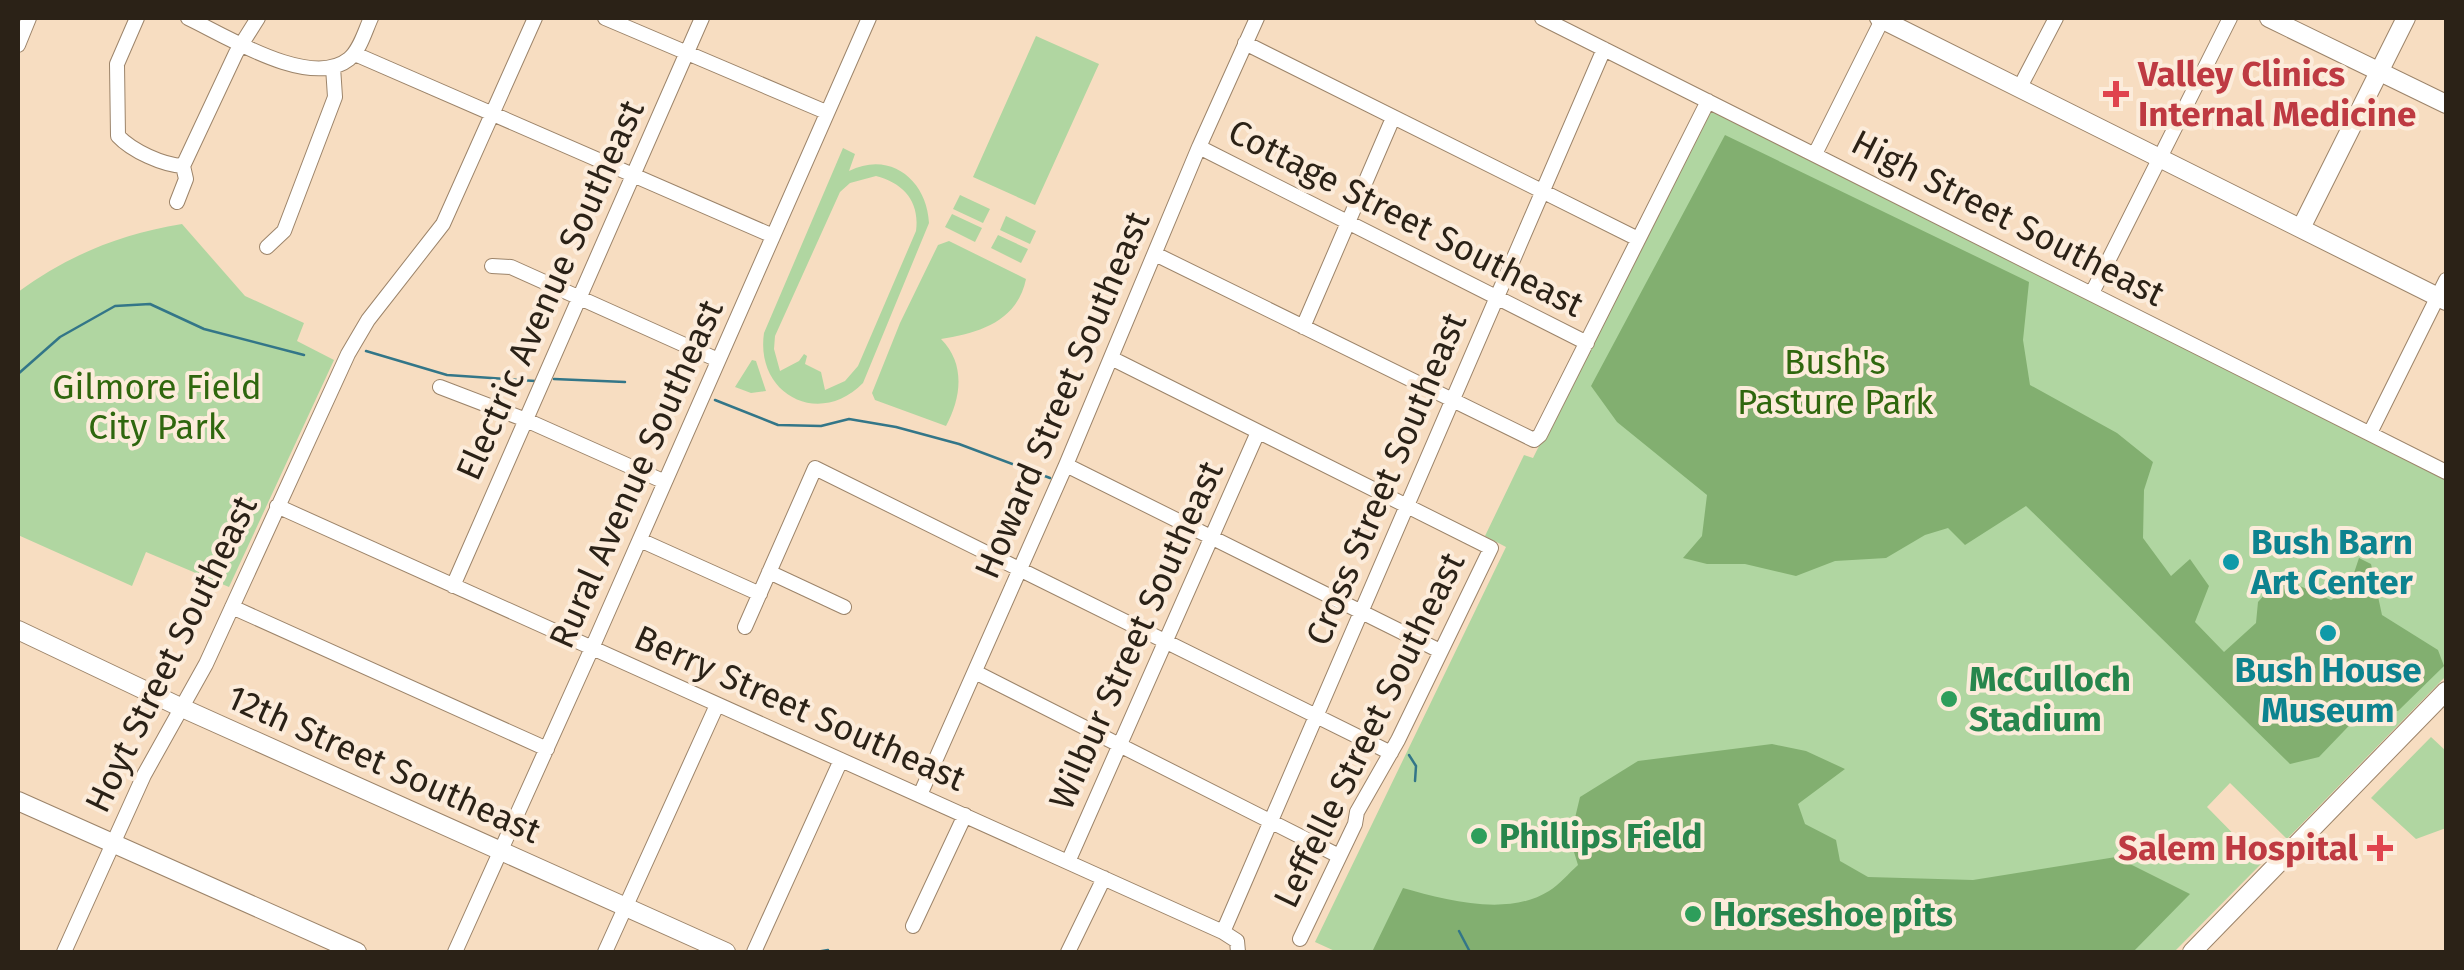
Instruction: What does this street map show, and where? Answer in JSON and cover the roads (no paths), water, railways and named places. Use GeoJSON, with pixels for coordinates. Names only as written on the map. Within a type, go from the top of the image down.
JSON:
{"type":"FeatureCollection","features":[{"type":"Feature","properties":{"kind":"main road"},"geometry":{"type":"LineString","coordinates":[[1881,18],[2301,228],[2444,292]]}},
{"type":"Feature","properties":{"kind":"main road"},"geometry":{"type":"LineString","coordinates":[[2269,18],[2446,104]]}},
{"type":"Feature","properties":{"kind":"main road"},"geometry":{"type":"LineString","coordinates":[[2301,228],[2406,18]]}},
{"type":"Feature","properties":{"kind":"main road","name":"12th Street Southeast"},"geometry":{"type":"LineString","coordinates":[[18,630],[180,707],[726,952]]}},
{"type":"Feature","properties":{"kind":"main road"},"geometry":{"type":"LineString","coordinates":[[2192,952],[2444,701]]}},
{"type":"Feature","properties":{"kind":"main road"},"geometry":{"type":"LineString","coordinates":[[18,801],[357,952]]}},
{"type":"Feature","properties":{"kind":"street"},"geometry":{"type":"LineString","coordinates":[[18,45],[29,18]]}},
{"type":"Feature","properties":{"kind":"street"},"geometry":{"type":"LineString","coordinates":[[137,18],[117,64],[118,136],[127,146],[183,166]]}},
{"type":"Feature","properties":{"kind":"street"},"geometry":{"type":"LineString","coordinates":[[188,18],[298,68],[318,70],[333,67],[354,54],[371,18]]}},
{"type":"Feature","properties":{"kind":"street"},"geometry":{"type":"LineString","coordinates":[[177,202],[186,178],[183,166],[258,18]]}},
{"type":"Feature","properties":{"kind":"street","name":"Hoyt Street Southeast"},"geometry":{"type":"LineString","coordinates":[[64,952],[180,707],[206,664],[357,336],[443,224],[535,18]]}},
{"type":"Feature","properties":{"kind":"street"},"geometry":{"type":"LineString","coordinates":[[605,18],[826,112]]}},
{"type":"Feature","properties":{"kind":"street","name":"Electric Avenue Southeast"},"geometry":{"type":"LineString","coordinates":[[453,586],[702,18]]}},
{"type":"Feature","properties":{"kind":"street","name":"Rural Avenue Southeast"},"geometry":{"type":"LineString","coordinates":[[455,952],[869,18]]}},
{"type":"Feature","properties":{"kind":"street","name":"Howard Street Southeast"},"geometry":{"type":"LineString","coordinates":[[920,795],[1066,465],[1255,18]]}},
{"type":"Feature","properties":{"kind":"street","name":"High Street Southeast"},"geometry":{"type":"LineString","coordinates":[[1542,18],[2446,472]]}},
{"type":"Feature","properties":{"kind":"street"},"geometry":{"type":"LineString","coordinates":[[1814,154],[1881,18]]}},
{"type":"Feature","properties":{"kind":"street"},"geometry":{"type":"LineString","coordinates":[[2020,87],[2056,18]]}},
{"type":"Feature","properties":{"kind":"street"},"geometry":{"type":"LineString","coordinates":[[2092,293],[2230,18]]}},
{"type":"Feature","properties":{"kind":"street"},"geometry":{"type":"LineString","coordinates":[[1246,43],[1638,239]]}},
{"type":"Feature","properties":{"kind":"street","name":"Cross Street Southeast"},"geometry":{"type":"LineString","coordinates":[[1223,932],[1604,50]]}},
{"type":"Feature","properties":{"kind":"street"},"geometry":{"type":"LineString","coordinates":[[354,54],[773,236]]}},
{"type":"Feature","properties":{"kind":"street"},"geometry":{"type":"LineString","coordinates":[[268,247],[284,230],[336,97],[333,67]]}},
{"type":"Feature","properties":{"kind":"street"},"geometry":{"type":"LineString","coordinates":[[1155,254],[1534,440],[1540,435],[1708,101]]}},
{"type":"Feature","properties":{"kind":"street"},"geometry":{"type":"LineString","coordinates":[[1303,327],[1393,118]]}},
{"type":"Feature","properties":{"kind":"street","name":"Cottage Street Southeast"},"geometry":{"type":"LineString","coordinates":[[1198,147],[1586,342]]}},
{"type":"Feature","properties":{"kind":"street"},"geometry":{"type":"LineString","coordinates":[[492,266],[511,267],[718,360]]}},
{"type":"Feature","properties":{"kind":"street"},"geometry":{"type":"LineString","coordinates":[[2370,433],[2444,292]]}},
{"type":"Feature","properties":{"kind":"street"},"geometry":{"type":"LineString","coordinates":[[1111,358],[1406,507]]}},
{"type":"Feature","properties":{"kind":"street"},"geometry":{"type":"LineString","coordinates":[[440,387],[526,420],[665,482]]}},
{"type":"Feature","properties":{"kind":"street","name":"Wilbur Street Southeast"},"geometry":{"type":"LineString","coordinates":[[1068,862],[1258,432]]}},
{"type":"Feature","properties":{"kind":"street"},"geometry":{"type":"LineString","coordinates":[[1066,465],[1440,652]]}},
{"type":"Feature","properties":{"kind":"street"},"geometry":{"type":"LineString","coordinates":[[746,627],[814,468],[1391,753]]}},
{"type":"Feature","properties":{"kind":"street","name":"Berry Street Southeast"},"geometry":{"type":"LineString","coordinates":[[277,506],[1223,932],[1238,949]]}},
{"type":"Feature","properties":{"kind":"street","name":"Leffelle Street Southeast"},"geometry":{"type":"LineString","coordinates":[[1300,939],[1355,824],[1357,812],[1391,753],[1491,548],[1406,507]]}},
{"type":"Feature","properties":{"kind":"street"},"geometry":{"type":"LineString","coordinates":[[640,540],[760,594]]}},
{"type":"Feature","properties":{"kind":"street"},"geometry":{"type":"LineString","coordinates":[[769,572],[844,607]]}},
{"type":"Feature","properties":{"kind":"street"},"geometry":{"type":"LineString","coordinates":[[232,607],[547,749]]}},
{"type":"Feature","properties":{"kind":"street"},"geometry":{"type":"LineString","coordinates":[[975,672],[1339,856]]}},
{"type":"Feature","properties":{"kind":"street"},"geometry":{"type":"LineString","coordinates":[[605,952],[717,705]]}},
{"type":"Feature","properties":{"kind":"street"},"geometry":{"type":"LineString","coordinates":[[754,952],[841,760]]}},
{"type":"Feature","properties":{"kind":"street"},"geometry":{"type":"LineString","coordinates":[[913,926],[965,815]]}},
{"type":"Feature","properties":{"kind":"street"},"geometry":{"type":"LineString","coordinates":[[1068,952],[1104,878]]}},
{"type":"Feature","properties":{"kind":"waterway"},"geometry":{"type":"LineString","coordinates":[[18,374],[60,337],[115,306],[150,304],[204,329],[304,355]]}},
{"type":"Feature","properties":{"kind":"waterway"},"geometry":{"type":"LineString","coordinates":[[366,351],[447,375],[535,381]]}},
{"type":"Feature","properties":{"kind":"waterway"},"geometry":{"type":"LineString","coordinates":[[554,379],[625,382]]}},
{"type":"Feature","properties":{"kind":"waterway"},"geometry":{"type":"LineString","coordinates":[[715,400],[778,425],[821,426],[849,419],[896,427],[959,444],[1050,478]]}},
{"type":"Feature","properties":{"kind":"waterway"},"geometry":{"type":"LineString","coordinates":[[1409,755],[1416,766],[1415,781]]}},
{"type":"Feature","properties":{"kind":"waterway"},"geometry":{"type":"LineString","coordinates":[[1459,931],[1470,952]]}},
{"type":"Feature","properties":{"kind":"waterway"},"geometry":{"type":"LineString","coordinates":[[816,952],[828,950]]}},
{"type":"Feature","properties":{"kind":"place","name":"Valley Clinics Internal Medicine"},"geometry":{"type":"Point","coordinates":[2116,94]}},
{"type":"Feature","properties":{"kind":"place","name":"Bush Barn Art Center"},"geometry":{"type":"Point","coordinates":[2231,562]}},
{"type":"Feature","properties":{"kind":"place","name":"Bush House Museum"},"geometry":{"type":"Point","coordinates":[2328,633]}},
{"type":"Feature","properties":{"kind":"place","name":"McCulloch Stadium"},"geometry":{"type":"Point","coordinates":[1949,699]}},
{"type":"Feature","properties":{"kind":"place","name":"Phillips Field"},"geometry":{"type":"Point","coordinates":[1479,836]}},
{"type":"Feature","properties":{"kind":"place","name":"Salem Hospital"},"geometry":{"type":"Point","coordinates":[2380,848]}},
{"type":"Feature","properties":{"kind":"place","name":"Horseshoe pits"},"geometry":{"type":"Point","coordinates":[1693,914]}},
{"type":"Feature","properties":{"kind":"park label","name":"Bush's Pasture Park"},"geometry":{"type":"Point","coordinates":[1835,382]}},
{"type":"Feature","properties":{"kind":"park label","name":"Gilmore Field City Park"},"geometry":{"type":"Point","coordinates":[157,407]}}]}
